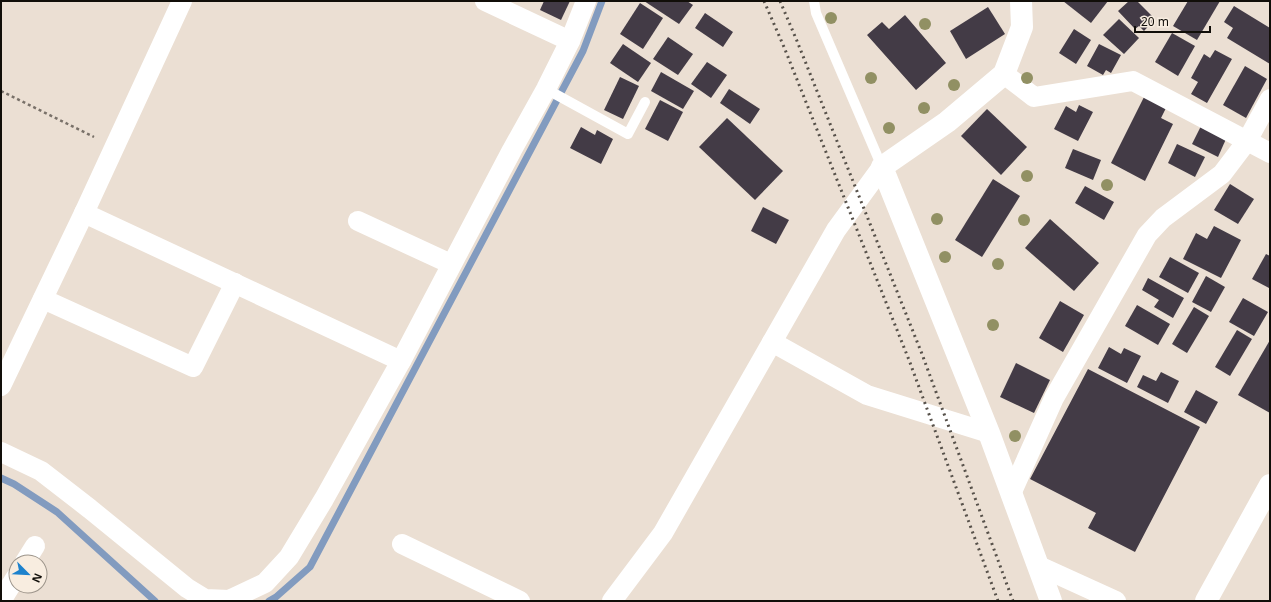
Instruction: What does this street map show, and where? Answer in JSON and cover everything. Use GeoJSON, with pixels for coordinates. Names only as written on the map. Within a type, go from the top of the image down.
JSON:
{"type":"FeatureCollection","features":[{"type":"Feature","properties":{"kind":"street"},"geometry":{"type":"LineString","coordinates":[[1,386],[84,213],[182,1]]}},
{"type":"Feature","properties":{"kind":"street"},"geometry":{"type":"LineString","coordinates":[[485,1],[570,41]]}},
{"type":"Feature","properties":{"kind":"street"},"geometry":{"type":"LineString","coordinates":[[1,452],[41,472],[90,509],[187,588],[205,599],[229,600],[265,583],[289,557],[324,499],[401,361],[512,150],[546,89],[570,41],[586,1]]}},
{"type":"Feature","properties":{"kind":"street"},"geometry":{"type":"LineString","coordinates":[[612,601],[663,533],[836,230],[882,167],[947,122],[1004,74],[1022,27],[1021,1]]}},
{"type":"Feature","properties":{"kind":"street"},"geometry":{"type":"LineString","coordinates":[[1004,74],[1034,97],[1133,81],[1270,153]]}},
{"type":"Feature","properties":{"kind":"street"},"geometry":{"type":"LineString","coordinates":[[1012,494],[1054,398],[1148,235],[1162,218],[1222,174],[1247,141],[1270,99]]}},
{"type":"Feature","properties":{"kind":"street"},"geometry":{"type":"LineString","coordinates":[[882,167],[989,433],[1051,601]]}},
{"type":"Feature","properties":{"kind":"street"},"geometry":{"type":"LineString","coordinates":[[84,213],[401,361]]}},
{"type":"Feature","properties":{"kind":"street"},"geometry":{"type":"LineString","coordinates":[[358,221],[452,264]]}},
{"type":"Feature","properties":{"kind":"street"},"geometry":{"type":"LineString","coordinates":[[43,299],[193,367],[235,283]]}},
{"type":"Feature","properties":{"kind":"street"},"geometry":{"type":"LineString","coordinates":[[772,342],[867,395],[989,433]]}},
{"type":"Feature","properties":{"kind":"street"},"geometry":{"type":"LineString","coordinates":[[1206,601],[1270,485]]}},
{"type":"Feature","properties":{"kind":"street"},"geometry":{"type":"LineString","coordinates":[[402,544],[520,601]]}},
{"type":"Feature","properties":{"kind":"street"},"geometry":{"type":"LineString","coordinates":[[1039,566],[1116,601]]}},
{"type":"Feature","properties":{"kind":"street"},"geometry":{"type":"LineString","coordinates":[[1,601],[8,590]]}},
{"type":"Feature","properties":{"kind":"lane"},"geometry":{"type":"LineString","coordinates":[[814,1],[816,13],[882,167]]}},
{"type":"Feature","properties":{"kind":"lane"},"geometry":{"type":"LineString","coordinates":[[546,89],[628,134],[645,102]]}},
{"type":"Feature","properties":{"kind":"path"},"geometry":{"type":"LineString","coordinates":[[1,91],[114,147]]}},
{"type":"Feature","properties":{"kind":"building"},"geometry":{"type":"Polygon","coordinates":[[[544,1],[570,1],[561,20],[540,10],[544,1]]]}},
{"type":"Feature","properties":{"kind":"building"},"geometry":{"type":"Polygon","coordinates":[[[644,1],[687,1],[693,5],[679,24],[644,1]]]}},
{"type":"Feature","properties":{"kind":"building"},"geometry":{"type":"Polygon","coordinates":[[[1063,1],[1108,1],[1091,23],[1063,1]]]}},
{"type":"Feature","properties":{"kind":"building"},"geometry":{"type":"Polygon","coordinates":[[[1129,1],[1137,1],[1155,19],[1144,31],[1139,26],[1135,29],[1118,11],[1129,1]]]}},
{"type":"Feature","properties":{"kind":"building"},"geometry":{"type":"Polygon","coordinates":[[[1188,1],[1220,1],[1197,40],[1173,26],[1188,1]]]}},
{"type":"Feature","properties":{"kind":"building"},"geometry":{"type":"Polygon","coordinates":[[[640,3],[663,18],[643,49],[620,34],[640,3]]]}},
{"type":"Feature","properties":{"kind":"building"},"geometry":{"type":"Polygon","coordinates":[[[1234,6],[1270,28],[1270,64],[1227,38],[1233,28],[1224,22],[1234,6]]]}},
{"type":"Feature","properties":{"kind":"building"},"geometry":{"type":"Polygon","coordinates":[[[988,7],[1005,34],[966,59],[950,31],[988,7]]]}},
{"type":"Feature","properties":{"kind":"building"},"geometry":{"type":"Polygon","coordinates":[[[705,13],[733,32],[723,47],[695,28],[705,13]]]}},
{"type":"Feature","properties":{"kind":"building"},"geometry":{"type":"Polygon","coordinates":[[[905,15],[946,63],[916,90],[867,35],[882,22],[889,29],[905,15]]]}},
{"type":"Feature","properties":{"kind":"building"},"geometry":{"type":"Polygon","coordinates":[[[1119,19],[1139,38],[1124,54],[1103,35],[1119,19]]]}},
{"type":"Feature","properties":{"kind":"building"},"geometry":{"type":"Polygon","coordinates":[[[1074,29],[1091,40],[1076,64],[1059,53],[1074,29]]]}},
{"type":"Feature","properties":{"kind":"building"},"geometry":{"type":"Polygon","coordinates":[[[1172,33],[1195,46],[1178,76],[1155,62],[1172,33]]]}},
{"type":"Feature","properties":{"kind":"building"},"geometry":{"type":"Polygon","coordinates":[[[668,37],[693,54],[678,75],[653,59],[668,37]]]}},
{"type":"Feature","properties":{"kind":"building"},"geometry":{"type":"Polygon","coordinates":[[[623,44],[651,63],[638,82],[610,63],[623,44]]]}},
{"type":"Feature","properties":{"kind":"building"},"geometry":{"type":"Polygon","coordinates":[[[1099,44],[1121,55],[1111,73],[1106,70],[1103,75],[1087,66],[1099,44]]]}},
{"type":"Feature","properties":{"kind":"building"},"geometry":{"type":"Polygon","coordinates":[[[1215,50],[1232,59],[1207,103],[1191,94],[1198,82],[1191,78],[1204,54],[1210,58],[1215,50]]]}},
{"type":"Feature","properties":{"kind":"building"},"geometry":{"type":"Polygon","coordinates":[[[707,62],[727,75],[711,98],[691,84],[707,62]]]}},
{"type":"Feature","properties":{"kind":"building"},"geometry":{"type":"Polygon","coordinates":[[[1245,66],[1267,79],[1246,118],[1223,105],[1245,66]]]}},
{"type":"Feature","properties":{"kind":"building"},"geometry":{"type":"Polygon","coordinates":[[[661,72],[694,91],[683,109],[651,91],[661,72]]]}},
{"type":"Feature","properties":{"kind":"building"},"geometry":{"type":"Polygon","coordinates":[[[620,77],[639,86],[623,119],[604,110],[620,77]]]}},
{"type":"Feature","properties":{"kind":"building"},"geometry":{"type":"Polygon","coordinates":[[[729,89],[760,109],[750,124],[720,103],[729,89]]]}},
{"type":"Feature","properties":{"kind":"building"},"geometry":{"type":"Polygon","coordinates":[[[1144,97],[1166,108],[1161,118],[1173,124],[1145,181],[1111,163],[1144,97]]]}},
{"type":"Feature","properties":{"kind":"building"},"geometry":{"type":"Polygon","coordinates":[[[660,100],[683,112],[668,141],[645,129],[660,100]]]}},
{"type":"Feature","properties":{"kind":"building"},"geometry":{"type":"Polygon","coordinates":[[[1079,105],[1093,112],[1078,141],[1054,129],[1066,106],[1076,112],[1079,105]]]}},
{"type":"Feature","properties":{"kind":"building"},"geometry":{"type":"Polygon","coordinates":[[[987,109],[1027,147],[1001,175],[961,136],[987,109]]]}},
{"type":"Feature","properties":{"kind":"building"},"geometry":{"type":"Polygon","coordinates":[[[727,118],[783,171],[755,200],[699,147],[727,118]]]}},
{"type":"Feature","properties":{"kind":"building"},"geometry":{"type":"Polygon","coordinates":[[[1201,126],[1226,139],[1218,157],[1192,144],[1201,126]]]}},
{"type":"Feature","properties":{"kind":"building"},"geometry":{"type":"Polygon","coordinates":[[[581,127],[595,135],[597,130],[613,139],[601,164],[570,148],[581,127]]]}},
{"type":"Feature","properties":{"kind":"building"},"geometry":{"type":"Polygon","coordinates":[[[1177,144],[1205,157],[1195,177],[1168,163],[1177,144]]]}},
{"type":"Feature","properties":{"kind":"building"},"geometry":{"type":"Polygon","coordinates":[[[1073,149],[1101,160],[1093,180],[1065,168],[1073,149]]]}},
{"type":"Feature","properties":{"kind":"building"},"geometry":{"type":"Polygon","coordinates":[[[993,179],[1020,196],[982,257],[955,240],[993,179]]]}},
{"type":"Feature","properties":{"kind":"building"},"geometry":{"type":"Polygon","coordinates":[[[1230,184],[1254,199],[1238,224],[1214,210],[1230,184]]]}},
{"type":"Feature","properties":{"kind":"building"},"geometry":{"type":"Polygon","coordinates":[[[1085,186],[1114,202],[1104,220],[1075,203],[1085,186]]]}},
{"type":"Feature","properties":{"kind":"building"},"geometry":{"type":"Polygon","coordinates":[[[763,207],[789,220],[776,244],[751,231],[763,207]]]}},
{"type":"Feature","properties":{"kind":"building"},"geometry":{"type":"Polygon","coordinates":[[[1050,219],[1099,263],[1074,291],[1025,248],[1050,219]]]}},
{"type":"Feature","properties":{"kind":"building"},"geometry":{"type":"Polygon","coordinates":[[[1214,226],[1241,240],[1221,278],[1183,259],[1196,233],[1207,239],[1214,226]]]}},
{"type":"Feature","properties":{"kind":"building"},"geometry":{"type":"Polygon","coordinates":[[[1266,254],[1270,256],[1269,288],[1252,279],[1266,254]]]}},
{"type":"Feature","properties":{"kind":"building"},"geometry":{"type":"Polygon","coordinates":[[[1170,257],[1199,273],[1188,293],[1159,277],[1170,257]]]}},
{"type":"Feature","properties":{"kind":"building"},"geometry":{"type":"Polygon","coordinates":[[[1206,276],[1225,287],[1211,312],[1192,302],[1206,276]]]}},
{"type":"Feature","properties":{"kind":"building"},"geometry":{"type":"Polygon","coordinates":[[[1148,278],[1184,298],[1173,318],[1154,307],[1159,300],[1142,290],[1148,278]]]}},
{"type":"Feature","properties":{"kind":"building"},"geometry":{"type":"Polygon","coordinates":[[[1243,298],[1268,312],[1254,336],[1229,322],[1243,298]]]}},
{"type":"Feature","properties":{"kind":"building"},"geometry":{"type":"Polygon","coordinates":[[[1060,301],[1084,315],[1063,352],[1039,338],[1060,301]]]}},
{"type":"Feature","properties":{"kind":"building"},"geometry":{"type":"Polygon","coordinates":[[[1137,305],[1170,324],[1158,345],[1125,326],[1137,305]]]}},
{"type":"Feature","properties":{"kind":"building"},"geometry":{"type":"Polygon","coordinates":[[[1194,307],[1209,316],[1187,353],[1172,344],[1194,307]]]}},
{"type":"Feature","properties":{"kind":"building"},"geometry":{"type":"Polygon","coordinates":[[[1237,330],[1252,339],[1230,376],[1215,367],[1237,330]]]}},
{"type":"Feature","properties":{"kind":"building"},"geometry":{"type":"Polygon","coordinates":[[[1270,340],[1270,413],[1238,395],[1270,340]]]}},
{"type":"Feature","properties":{"kind":"building"},"geometry":{"type":"Polygon","coordinates":[[[1109,347],[1121,354],[1124,348],[1141,356],[1127,383],[1098,368],[1109,347]]]}},
{"type":"Feature","properties":{"kind":"building"},"geometry":{"type":"Polygon","coordinates":[[[1016,363],[1050,380],[1034,413],[1000,397],[1016,363]]]}},
{"type":"Feature","properties":{"kind":"building"},"geometry":{"type":"Polygon","coordinates":[[[1088,369],[1200,427],[1135,552],[1088,528],[1096,513],[1030,479],[1088,369]]]}},
{"type":"Feature","properties":{"kind":"building"},"geometry":{"type":"Polygon","coordinates":[[[1161,372],[1179,381],[1168,403],[1137,387],[1143,375],[1156,381],[1161,372]]]}},
{"type":"Feature","properties":{"kind":"building"},"geometry":{"type":"Polygon","coordinates":[[[1196,390],[1218,402],[1206,424],[1184,412],[1196,390]]]}},
{"type":"Feature","properties":{"kind":"waterway"},"geometry":{"type":"LineString","coordinates":[[269,601],[276,597],[310,567],[583,51],[602,1]]}},
{"type":"Feature","properties":{"kind":"waterway"},"geometry":{"type":"LineString","coordinates":[[1,478],[14,484],[57,512],[155,601]]}},
{"type":"Feature","properties":{"kind":"railway"},"geometry":{"type":"LineString","coordinates":[[764,1],[784,47],[909,360],[998,601]]}},
{"type":"Feature","properties":{"kind":"railway"},"geometry":{"type":"LineString","coordinates":[[780,1],[922,354],[1013,601]]}}]}
